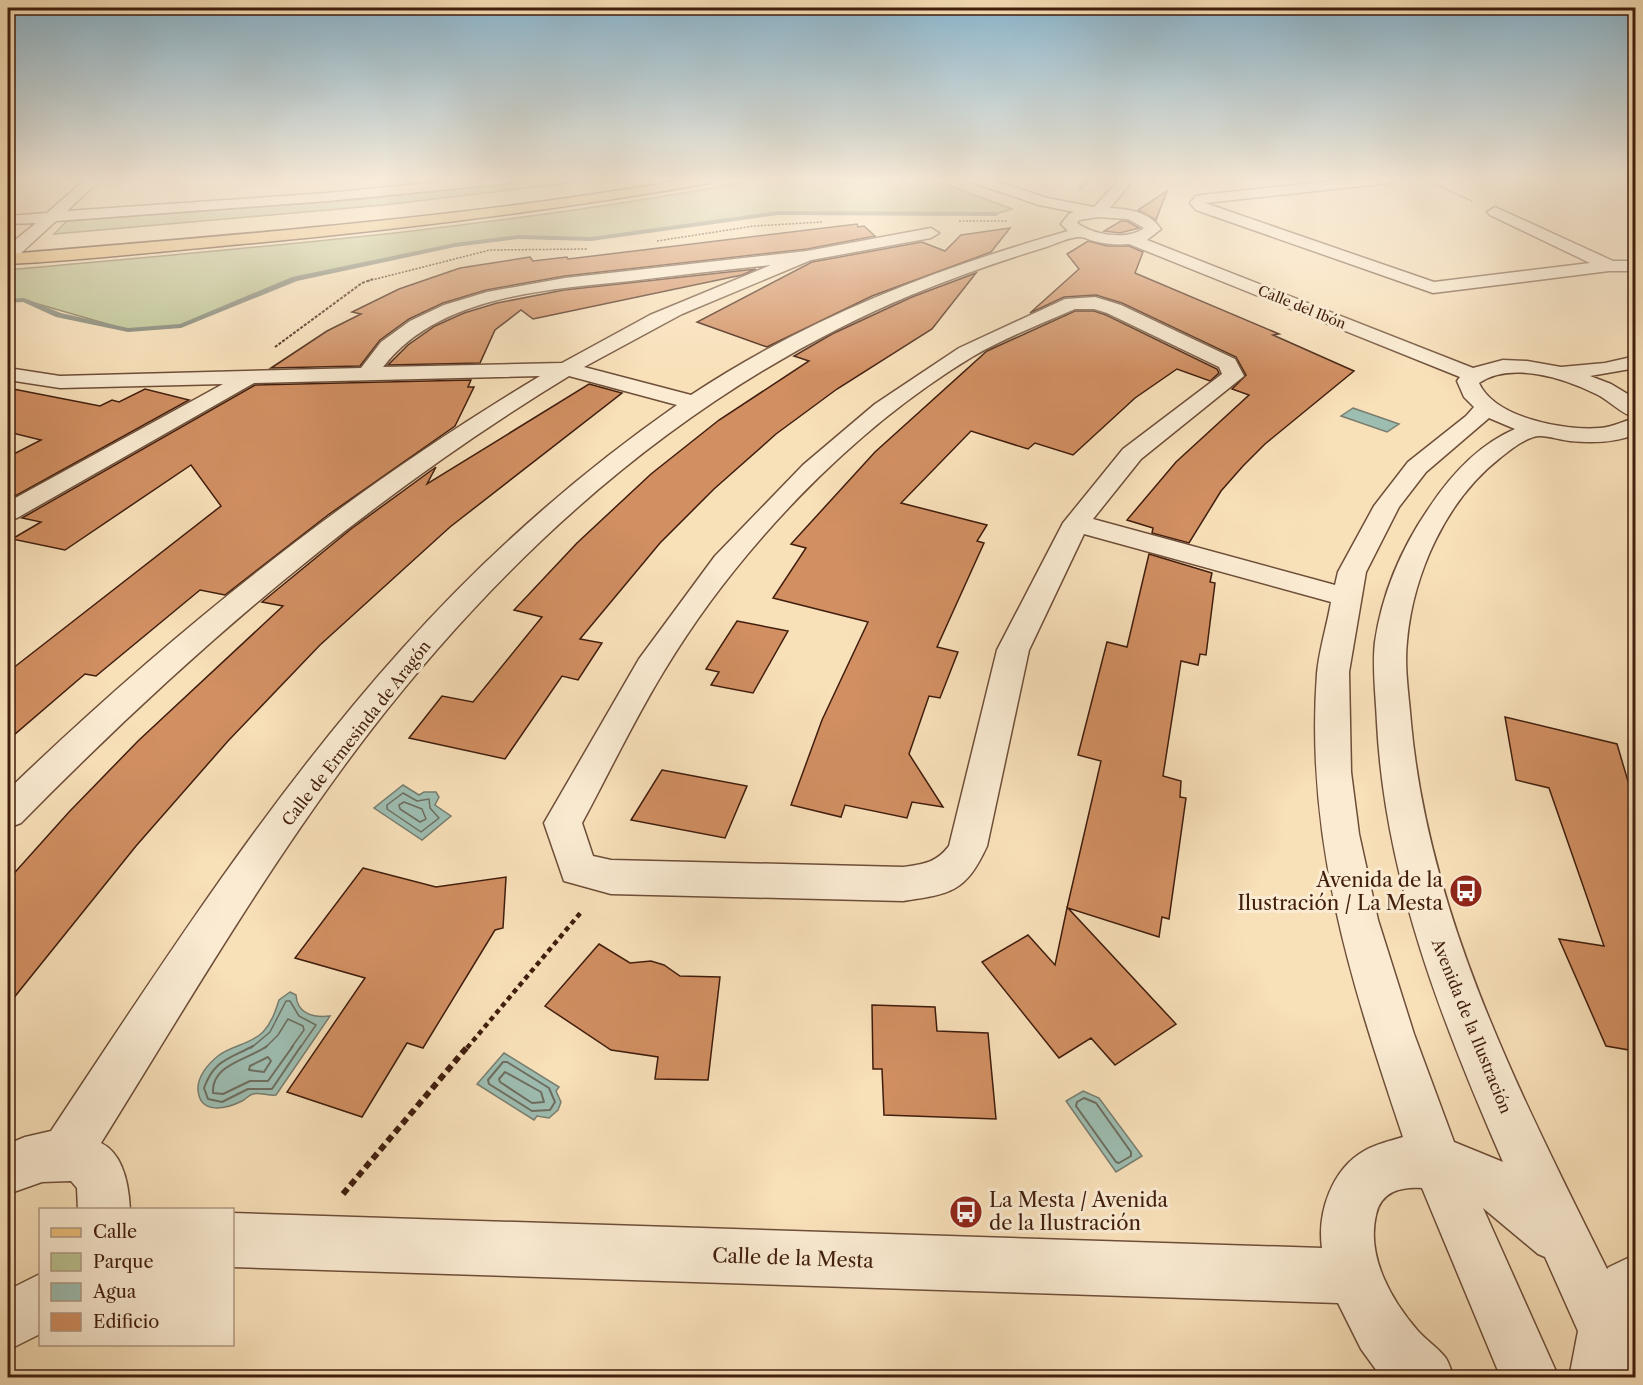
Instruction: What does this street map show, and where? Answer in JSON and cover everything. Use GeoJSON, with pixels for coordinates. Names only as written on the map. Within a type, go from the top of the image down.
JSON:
{"type":"FeatureCollection","features":[{"type":"Feature","properties":{"kind":"main road"},"geometry":{"type":"LineString","coordinates":[[10,253],[109,244]]}},
{"type":"Feature","properties":{"kind":"main road"},"geometry":{"type":"LineString","coordinates":[[10,253],[128,244]]}},
{"type":"Feature","properties":{"kind":"street"},"geometry":{"type":"LineString","coordinates":[[367,374],[385,349],[420,325],[458,308],[498,295],[555,284],[807,256],[873,244]]}},
{"type":"Feature","properties":{"kind":"street","name":"Calle de Ermesinda de Aragón"},"geometry":{"type":"LineString","coordinates":[[65,1155],[224,909],[313,782],[403,668],[472,592],[553,515],[630,451],[695,403],[757,363],[868,306],[1023,244]]}},
{"type":"Feature","properties":{"kind":"street","name":"Calle del Ibón"},"geometry":{"type":"LineString","coordinates":[[1157,244],[1482,372]]}},
{"type":"Feature","properties":{"kind":"street"},"geometry":{"type":"LineString","coordinates":[[1306,244],[1433,288],[1610,266],[1635,266]]}},
{"type":"Feature","properties":{"kind":"street"},"geometry":{"type":"LineString","coordinates":[[1562,244],[1635,278]]}},
{"type":"Feature","properties":{"kind":"street"},"geometry":{"type":"LineString","coordinates":[[8,813],[52,768],[241,598],[423,458],[565,369],[658,319],[807,256]]}},
{"type":"Feature","properties":{"kind":"street"},"geometry":{"type":"LineString","coordinates":[[1072,303],[1095,303],[1114,309],[1228,363],[1233,376],[1220,383],[1132,454],[1076,523],[1013,650],[968,846],[960,864],[954,871],[924,881],[903,884],[611,877],[578,868],[563,823],[650,667],[725,562],[812,470],[883,409],[966,352],[1072,303]]}},
{"type":"Feature","properties":{"kind":"street"},"geometry":{"type":"LineString","coordinates":[[1551,372],[1605,369],[1635,362]]}},
{"type":"Feature","properties":{"kind":"street"},"geometry":{"type":"LineString","coordinates":[[1518,368],[1551,372],[1589,382],[1632,413],[1610,435],[1581,436],[1535,428],[1508,418],[1486,407],[1474,398],[1468,389],[1468,381],[1482,372],[1518,368]]}},
{"type":"Feature","properties":{"kind":"street"},"geometry":{"type":"LineString","coordinates":[[8,374],[60,382],[565,369],[695,403]]}},
{"type":"Feature","properties":{"kind":"street"},"geometry":{"type":"LineString","coordinates":[[8,512],[145,434],[252,377]]}},
{"type":"Feature","properties":{"kind":"street"},"geometry":{"type":"LineString","coordinates":[[1486,407],[1480,415],[1418,467],[1387,506],[1352,572],[1333,672],[1333,772],[1340,834],[1360,932],[1391,1034],[1437,1163],[1530,1377]]}},
{"type":"Feature","properties":{"kind":"street","name":"Avenida de la Ilustración"},"geometry":{"type":"LineString","coordinates":[[1535,428],[1515,436],[1479,461],[1449,497],[1418,545],[1400,597],[1391,644],[1394,741],[1411,853],[1439,948],[1485,1065],[1564,1241],[1620,1331]]}},
{"type":"Feature","properties":{"kind":"street"},"geometry":{"type":"LineString","coordinates":[[1076,523],[1346,597]]}},
{"type":"Feature","properties":{"kind":"street"},"geometry":{"type":"LineString","coordinates":[[8,1169],[37,1157],[65,1155],[81,1157],[98,1173],[105,1196],[104,1208]]}},
{"type":"Feature","properties":{"kind":"street","name":"Avenida de la Ilustración"},"geometry":{"type":"LineString","coordinates":[[1425,1377],[1412,1367],[1375,1322],[1353,1276],[1346,1240],[1349,1209],[1361,1185],[1381,1169],[1406,1162],[1437,1163],[1469,1173],[1500,1190],[1535,1215],[1564,1241]]}},
{"type":"Feature","properties":{"kind":"street","name":"Calle de la Mesta"},"geometry":{"type":"LineString","coordinates":[[234,1240],[1353,1276]]}},
{"type":"Feature","properties":{"kind":"street"},"geometry":{"type":"LineString","coordinates":[[8,1322],[39,1303]]}},
{"type":"Feature","properties":{"kind":"path"},"geometry":{"type":"LineString","coordinates":[[301,1243],[611,877]]}},
{"type":"Feature","properties":{"kind":"green space"},"geometry":{"type":"Polygon","coordinates":[[[291,244],[466,244],[295,279],[181,326],[128,330],[24,300],[8,301],[8,270],[291,244]]]}},
{"type":"Feature","properties":{"kind":"water"},"geometry":{"type":"Polygon","coordinates":[[[1353,408],[1399,424],[1387,432],[1341,416],[1353,408]]]}},
{"type":"Feature","properties":{"kind":"water"},"geometry":{"type":"Polygon","coordinates":[[[403,785],[419,795],[424,792],[436,792],[439,797],[435,805],[451,816],[422,840],[374,808],[403,785]]]}},
{"type":"Feature","properties":{"kind":"water"},"geometry":{"type":"Polygon","coordinates":[[[290,992],[296,995],[299,1007],[303,1011],[312,1015],[330,1016],[276,1095],[252,1094],[236,1104],[222,1108],[209,1107],[203,1103],[198,1085],[207,1067],[223,1052],[252,1040],[263,1032],[275,1013],[279,1000],[290,992]]]}},
{"type":"Feature","properties":{"kind":"water"},"geometry":{"type":"Polygon","coordinates":[[[504,1053],[559,1087],[556,1091],[561,1102],[558,1110],[549,1118],[537,1116],[534,1120],[477,1084],[504,1053]]]}},
{"type":"Feature","properties":{"kind":"water"},"geometry":{"type":"Polygon","coordinates":[[[1083,1091],[1099,1098],[1142,1156],[1116,1172],[1066,1101],[1083,1091]]]}},
{"type":"Feature","properties":{"kind":"building"},"geometry":{"type":"Polygon","coordinates":[[[695,244],[835,244],[807,249],[565,276],[486,290],[443,303],[409,319],[380,340],[360,366],[271,368],[327,331],[361,314],[352,312],[399,289],[460,268],[530,257],[533,261],[567,257],[568,259],[695,244]]]}},
{"type":"Feature","properties":{"kind":"building"},"geometry":{"type":"Polygon","coordinates":[[[913,244],[926,244],[945,251],[952,244],[998,244],[991,252],[872,296],[767,347],[697,322],[812,262],[913,244]]]}},
{"type":"Feature","properties":{"kind":"building"},"geometry":{"type":"Polygon","coordinates":[[[1084,244],[1129,246],[1143,252],[1135,273],[1279,334],[1273,335],[1354,371],[1265,444],[1243,466],[1221,491],[1189,543],[1152,533],[1153,528],[1127,520],[1176,462],[1249,395],[1232,389],[1246,375],[1236,357],[1122,303],[1096,295],[1064,297],[1030,313],[1079,269],[1067,254],[1084,244]]]}},
{"type":"Feature","properties":{"kind":"building"},"geometry":{"type":"Polygon","coordinates":[[[756,269],[742,275],[533,319],[521,310],[495,330],[480,363],[388,365],[408,345],[435,326],[464,313],[497,303],[564,290],[756,269]]]}},
{"type":"Feature","properties":{"kind":"building"},"geometry":{"type":"Polygon","coordinates":[[[976,273],[932,329],[837,389],[776,434],[714,489],[660,543],[580,639],[602,643],[578,680],[562,676],[505,759],[409,738],[442,696],[473,702],[542,617],[514,610],[577,543],[651,474],[719,420],[809,361],[794,356],[832,334],[912,297],[976,273]]]}},
{"type":"Feature","properties":{"kind":"building"},"geometry":{"type":"Polygon","coordinates":[[[1075,311],[1094,311],[1106,315],[1217,369],[1219,373],[1210,381],[1177,369],[1135,398],[1073,455],[1035,443],[1028,449],[971,431],[901,503],[987,525],[977,541],[984,543],[937,647],[958,652],[940,698],[929,696],[909,754],[943,807],[912,802],[907,818],[845,805],[841,817],[791,805],[822,720],[868,622],[773,598],[806,548],[791,544],[875,452],[987,351],[1075,311]]]}},
{"type":"Feature","properties":{"kind":"building"},"geometry":{"type":"Polygon","coordinates":[[[471,380],[468,387],[474,387],[455,426],[328,515],[225,595],[200,590],[96,676],[85,674],[8,740],[8,672],[221,506],[191,465],[65,550],[12,539],[41,522],[22,518],[255,385],[471,380]]]}},
{"type":"Feature","properties":{"kind":"building"},"geometry":{"type":"Polygon","coordinates":[[[589,384],[622,393],[450,527],[320,645],[228,741],[136,846],[8,1005],[8,880],[69,812],[138,741],[283,606],[262,602],[351,529],[436,467],[427,484],[589,384]]]}},
{"type":"Feature","properties":{"kind":"building"},"geometry":{"type":"Polygon","coordinates":[[[8,388],[100,406],[112,400],[119,402],[145,389],[189,400],[8,500],[8,457],[41,440],[8,432],[8,388]]]}},
{"type":"Feature","properties":{"kind":"building"},"geometry":{"type":"Polygon","coordinates":[[[1149,554],[1212,573],[1210,582],[1215,583],[1206,655],[1200,654],[1198,665],[1181,661],[1163,776],[1181,781],[1180,797],[1186,798],[1169,919],[1162,917],[1159,937],[1068,908],[1176,1024],[1115,1065],[1091,1038],[1059,1058],[982,962],[1028,935],[1055,965],[1101,761],[1078,755],[1107,642],[1127,647],[1149,554]]]}},
{"type":"Feature","properties":{"kind":"building"},"geometry":{"type":"Polygon","coordinates":[[[737,621],[788,631],[753,693],[711,685],[719,672],[706,669],[737,621]]]}},
{"type":"Feature","properties":{"kind":"building"},"geometry":{"type":"Polygon","coordinates":[[[1505,717],[1617,744],[1635,805],[1635,1051],[1606,1046],[1559,939],[1604,946],[1549,788],[1516,780],[1505,717]]]}},
{"type":"Feature","properties":{"kind":"building"},"geometry":{"type":"Polygon","coordinates":[[[662,770],[747,786],[725,838],[631,820],[662,770]]]}},
{"type":"Feature","properties":{"kind":"building"},"geometry":{"type":"Polygon","coordinates":[[[363,868],[436,887],[506,877],[503,928],[495,930],[423,1048],[407,1043],[362,1117],[287,1092],[365,978],[295,958],[363,868]]]}},
{"type":"Feature","properties":{"kind":"building"},"geometry":{"type":"Polygon","coordinates":[[[599,944],[630,963],[651,961],[664,965],[680,976],[720,977],[708,1080],[655,1079],[658,1057],[611,1050],[545,1006],[599,944]]]}},
{"type":"Feature","properties":{"kind":"building"},"geometry":{"type":"Polygon","coordinates":[[[872,1005],[935,1007],[937,1031],[988,1033],[996,1119],[884,1115],[882,1069],[873,1069],[872,1005]]]}},
{"type":"Feature","properties":{"kind":"waterway"},"geometry":{"type":"LineString","coordinates":[[8,301],[24,300],[59,315],[128,330],[181,326],[295,279],[466,244]]}},
{"type":"Feature","properties":{"kind":"place","name":"Avenida de la Ilustración / La Mesta"},"geometry":{"type":"Point","coordinates":[1466,891]}},
{"type":"Feature","properties":{"kind":"place","name":"La Mesta / Avenida de la Ilustración"},"geometry":{"type":"Point","coordinates":[966,1212]}}]}
